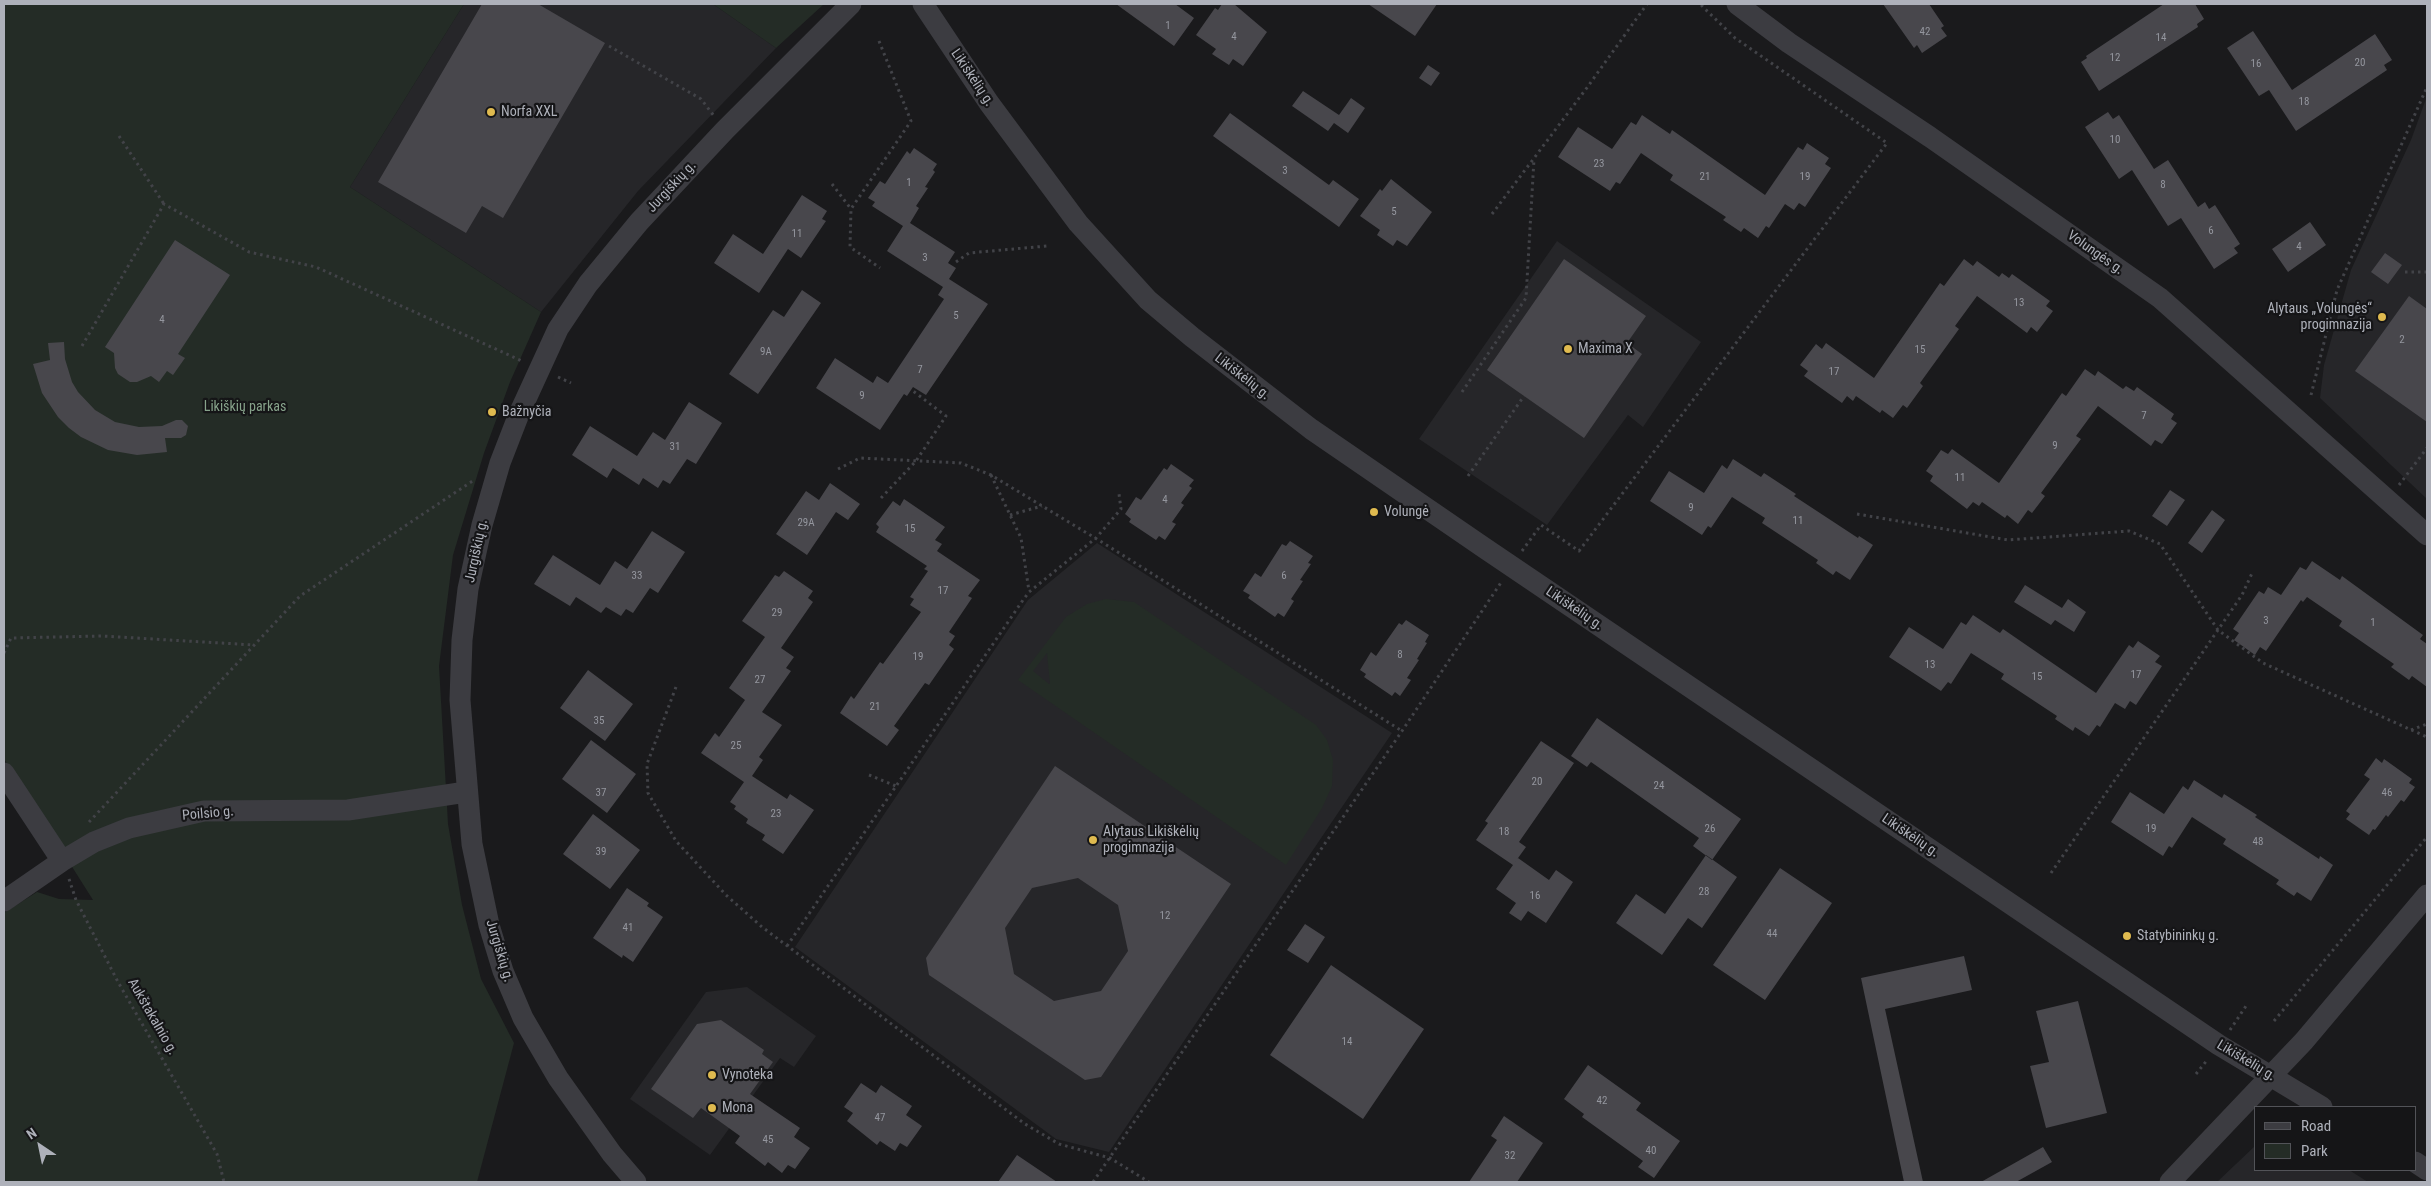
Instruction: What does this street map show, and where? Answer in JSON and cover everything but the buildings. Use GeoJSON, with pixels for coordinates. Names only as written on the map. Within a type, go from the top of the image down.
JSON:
{"type":"FeatureCollection","features":[{"type":"Feature","properties":{"kind":"street","name":"Jurgiškių g."},"geometry":{"type":"LineString","coordinates":[[636,1182],[612,1154],[558,1078],[523,1018],[503,971],[472,844],[466,792],[460,700],[463,631],[468,589],[482,525],[500,463],[538,368],[558,329],[609,256],[725,130],[851,4]]}},
{"type":"Feature","properties":{"kind":"street","name":"Likiškėlių g."},"geometry":{"type":"LineString","coordinates":[[923,4],[1031,162],[1097,245],[1148,300],[1192,337],[1312,429],[1512,567],[2219,1045],[2320,1106]]}},
{"type":"Feature","properties":{"kind":"street","name":"Volungės g."},"geometry":{"type":"LineString","coordinates":[[1737,4],[1789,43],[1982,173],[2160,298],[2427,535]]}},
{"type":"Feature","properties":{"kind":"street"},"geometry":{"type":"LineString","coordinates":[[4,773],[62,860]]}},
{"type":"Feature","properties":{"kind":"street","name":"Poilsio g."},"geometry":{"type":"LineString","coordinates":[[4,901],[62,860],[94,842],[129,828],[204,811],[348,810],[466,792]]}},
{"type":"Feature","properties":{"kind":"street"},"geometry":{"type":"LineString","coordinates":[[2170,1182],[2272,1076],[2377,956],[2427,895]]}},
{"type":"Feature","properties":{"kind":"street"},"geometry":{"type":"LineString","coordinates":[[2416,1163],[2427,1170]]}},
{"type":"Feature","properties":{"kind":"path"},"geometry":{"type":"LineString","coordinates":[[1492,214],[1647,4]]}},
{"type":"Feature","properties":{"kind":"path"},"geometry":{"type":"LineString","coordinates":[[1093,1182],[1541,525],[1579,551],[1658,450],[1887,143],[1735,38],[1700,4]]}},
{"type":"Feature","properties":{"kind":"path"},"geometry":{"type":"LineString","coordinates":[[879,41],[911,121],[851,209],[850,247],[880,268]]}},
{"type":"Feature","properties":{"kind":"path"},"geometry":{"type":"LineString","coordinates":[[609,46],[701,99],[725,130]]}},
{"type":"Feature","properties":{"kind":"path"},"geometry":{"type":"LineString","coordinates":[[2311,395],[2336,290],[2427,87]]}},
{"type":"Feature","properties":{"kind":"path"},"geometry":{"type":"LineString","coordinates":[[119,136],[164,204],[249,252],[316,267],[571,383]]}},
{"type":"Feature","properties":{"kind":"path"},"geometry":{"type":"LineString","coordinates":[[1462,392],[1526,298],[1534,158]]}},
{"type":"Feature","properties":{"kind":"path"},"geometry":{"type":"LineString","coordinates":[[832,184],[851,209]]}},
{"type":"Feature","properties":{"kind":"path"},"geometry":{"type":"LineString","coordinates":[[82,346],[164,204]]}},
{"type":"Feature","properties":{"kind":"path"},"geometry":{"type":"LineString","coordinates":[[956,262],[969,253],[1048,246]]}},
{"type":"Feature","properties":{"kind":"path"},"geometry":{"type":"LineString","coordinates":[[2405,272],[2427,272]]}},
{"type":"Feature","properties":{"kind":"path"},"geometry":{"type":"LineString","coordinates":[[880,498],[916,461],[946,416],[913,391]]}},
{"type":"Feature","properties":{"kind":"path"},"geometry":{"type":"LineString","coordinates":[[1468,476],[1524,396]]}},
{"type":"Feature","properties":{"kind":"path"},"geometry":{"type":"LineString","coordinates":[[2387,499],[2427,448]]}},
{"type":"Feature","properties":{"kind":"path"},"geometry":{"type":"LineString","coordinates":[[838,469],[860,458],[961,463],[991,475],[1096,538],[1402,731]]}},
{"type":"Feature","properties":{"kind":"path"},"geometry":{"type":"LineString","coordinates":[[82,829],[300,596],[500,463]]}},
{"type":"Feature","properties":{"kind":"path"},"geometry":{"type":"LineString","coordinates":[[991,475],[1021,538],[1029,592]]}},
{"type":"Feature","properties":{"kind":"path"},"geometry":{"type":"LineString","coordinates":[[787,946],[1029,592],[1096,538],[1121,509],[1119,494]]}},
{"type":"Feature","properties":{"kind":"path"},"geometry":{"type":"LineString","coordinates":[[1010,515],[1042,506]]}},
{"type":"Feature","properties":{"kind":"path"},"geometry":{"type":"LineString","coordinates":[[1857,514],[2008,540],[2129,531],[2160,544],[2218,630],[2263,663],[2427,737]]}},
{"type":"Feature","properties":{"kind":"path"},"geometry":{"type":"LineString","coordinates":[[2051,873],[2218,630],[2242,594],[2253,571]]}},
{"type":"Feature","properties":{"kind":"path"},"geometry":{"type":"LineString","coordinates":[[4,653],[10,638],[102,636],[254,645]]}},
{"type":"Feature","properties":{"kind":"path"},"geometry":{"type":"LineString","coordinates":[[676,687],[647,764],[648,793],[676,841],[726,895],[787,946],[1025,1124],[1059,1144],[1110,1158],[1149,1182]]}},
{"type":"Feature","properties":{"kind":"path"},"geometry":{"type":"LineString","coordinates":[[2411,730],[2427,724]]}},
{"type":"Feature","properties":{"kind":"path"},"geometry":{"type":"LineString","coordinates":[[869,775],[896,786]]}},
{"type":"Feature","properties":{"kind":"path"},"geometry":{"type":"LineString","coordinates":[[2274,1021],[2427,837]]}},
{"type":"Feature","properties":{"kind":"path","name":"Aukštakalnio g."},"geometry":{"type":"LineString","coordinates":[[62,860],[76,900],[118,982],[217,1154],[224,1182]]}},
{"type":"Feature","properties":{"kind":"shaded area"},"geometry":{"type":"Polygon","coordinates":[[[464,4],[713,4],[776,48],[638,191],[541,312],[350,187],[464,4]]]}},
{"type":"Feature","properties":{"kind":"shaded area","name":"Alytaus „Volungės“ progimnazija"},"geometry":{"type":"Polygon","coordinates":[[[2427,96],[2427,499],[2320,398],[2324,365],[2351,270],[2411,140],[2427,96]]]}},
{"type":"Feature","properties":{"kind":"shaded area"},"geometry":{"type":"Polygon","coordinates":[[[1557,241],[1701,342],[1643,427],[1628,415],[1547,525],[1419,439],[1557,241]]]}},
{"type":"Feature","properties":{"kind":"shaded area","name":"Alytaus Likiškėlių progimnazija"},"geometry":{"type":"Polygon","coordinates":[[[1097,543],[1392,733],[1109,1152],[1056,1139],[795,947],[1028,600],[1097,543]]]}},
{"type":"Feature","properties":{"kind":"shaded area"},"geometry":{"type":"Polygon","coordinates":[[[747,987],[816,1036],[794,1067],[780,1058],[710,1155],[630,1099],[706,992],[747,987]]]}},
{"type":"Feature","properties":{"kind":"shaded area"},"geometry":{"type":"Polygon","coordinates":[[[2254,1147],[2254,1171],[2351,1171],[2368,1182],[2217,1182],[2254,1147]]]}},
{"type":"Feature","properties":{"kind":"green space","name":"Likiškių parkas"},"geometry":{"type":"Polygon","coordinates":[[[4,4],[464,4],[350,187],[541,312],[510,382],[484,453],[453,555],[439,666],[448,824],[462,905],[481,979],[514,1043],[477,1182],[4,1182],[4,913],[37,892],[59,899],[93,900],[4,759],[4,4]]]}},
{"type":"Feature","properties":{"kind":"green space"},"geometry":{"type":"Polygon","coordinates":[[[713,4],[824,4],[776,48],[713,4]]]}},
{"type":"Feature","properties":{"kind":"green space"},"geometry":{"type":"Polygon","coordinates":[[[1106,599],[1134,602],[1316,725],[1327,740],[1333,760],[1332,786],[1322,808],[1286,865],[1018,680],[1066,617],[1087,604],[1106,599]],[[1047,653],[1033,671],[1050,684],[1047,653]]]}},
{"type":"Feature","properties":{"kind":"place","name":"Norfa XXL"},"geometry":{"type":"Point","coordinates":[491,112]}},
{"type":"Feature","properties":{"kind":"place","name":"Alytaus „Volungės“ progimnazija"},"geometry":{"type":"Point","coordinates":[2382,317]}},
{"type":"Feature","properties":{"kind":"place","name":"Maxima X"},"geometry":{"type":"Point","coordinates":[1568,349]}},
{"type":"Feature","properties":{"kind":"place","name":"Bažnyčia"},"geometry":{"type":"Point","coordinates":[492,412]}},
{"type":"Feature","properties":{"kind":"place","name":"Volungė"},"geometry":{"type":"Point","coordinates":[1374,512]}},
{"type":"Feature","properties":{"kind":"place","name":"Alytaus Likiškėlių progimnazija"},"geometry":{"type":"Point","coordinates":[1093,840]}},
{"type":"Feature","properties":{"kind":"place","name":"Statybininkų g."},"geometry":{"type":"Point","coordinates":[2127,936]}},
{"type":"Feature","properties":{"kind":"place","name":"Vynoteka"},"geometry":{"type":"Point","coordinates":[712,1075]}},
{"type":"Feature","properties":{"kind":"place","name":"Mona"},"geometry":{"type":"Point","coordinates":[712,1108]}}]}
